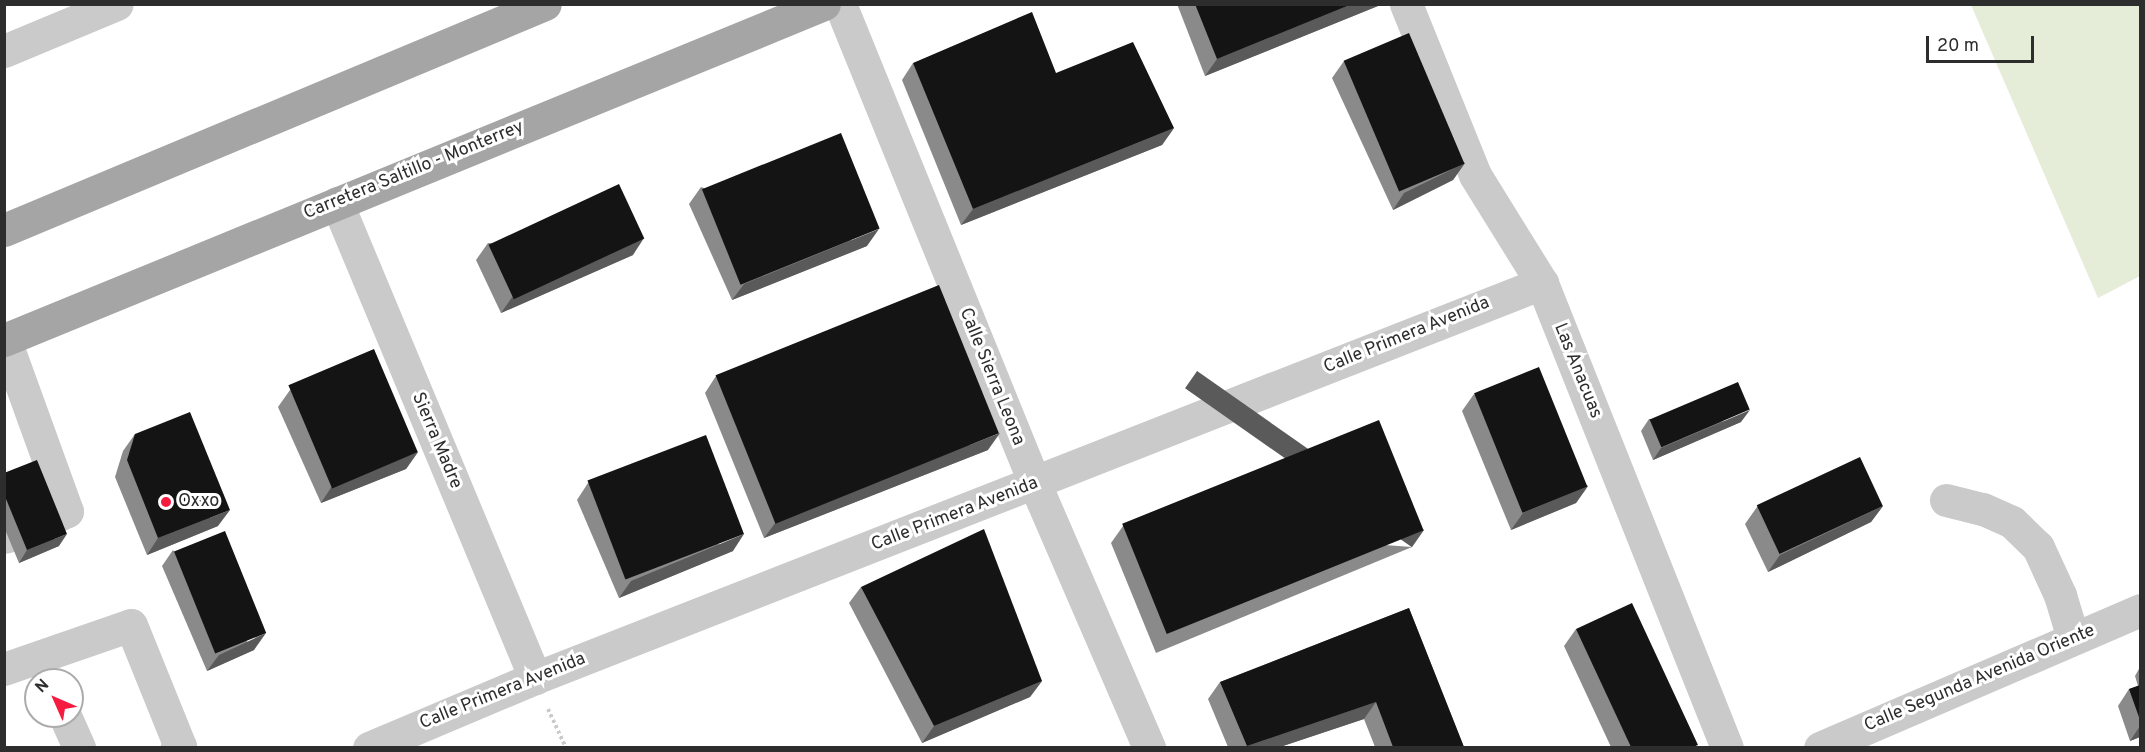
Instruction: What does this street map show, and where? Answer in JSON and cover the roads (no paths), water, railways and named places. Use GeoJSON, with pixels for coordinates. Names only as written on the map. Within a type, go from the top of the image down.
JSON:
{"type":"FeatureCollection","features":[{"type":"Feature","properties":{"kind":"main road"},"geometry":{"type":"LineString","coordinates":[[4,230],[545,4]]}},
{"type":"Feature","properties":{"kind":"main road","name":"Carretera Saltillo - Monterrey"},"geometry":{"type":"LineString","coordinates":[[5,340],[824,4]]}},
{"type":"Feature","properties":{"kind":"street"},"geometry":{"type":"LineString","coordinates":[[4,51],[117,4]]}},
{"type":"Feature","properties":{"kind":"street","name":"Calle Sierra Leona"},"geometry":{"type":"LineString","coordinates":[[840,4],[1035,484],[1149,747]]}},
{"type":"Feature","properties":{"kind":"street","name":"Las Anacuas"},"geometry":{"type":"LineString","coordinates":[[1406,4],[1475,175],[1542,283],[1727,747]]}},
{"type":"Feature","properties":{"kind":"street","name":"Sierra Madre"},"geometry":{"type":"LineString","coordinates":[[337,203],[535,678]]}},
{"type":"Feature","properties":{"kind":"street","name":"Calle Primera Avenida"},"geometry":{"type":"LineString","coordinates":[[369,747],[535,678],[1035,484],[1542,283]]}},
{"type":"Feature","properties":{"kind":"street"},"geometry":{"type":"LineString","coordinates":[[5,340],[57,516]]}},
{"type":"Feature","properties":{"kind":"street"},"geometry":{"type":"LineString","coordinates":[[1946,500],[1983,509],[2012,522],[2038,547],[2061,596],[2073,638]]}},
{"type":"Feature","properties":{"kind":"street","name":"Calle Segunda Avenida Oriente"},"geometry":{"type":"LineString","coordinates":[[1820,747],[2140,610]]}},
{"type":"Feature","properties":{"kind":"street"},"geometry":{"type":"LineString","coordinates":[[48,668],[131,625],[180,746],[177,747]]}},
{"type":"Feature","properties":{"kind":"street"},"geometry":{"type":"LineString","coordinates":[[4,669],[24,670]]}},
{"type":"Feature","properties":{"kind":"street"},"geometry":{"type":"LineString","coordinates":[[70,728],[79,747]]}},
{"type":"Feature","properties":{"kind":"place","name":"Oxxo"},"geometry":{"type":"Point","coordinates":[166,502]}}]}
